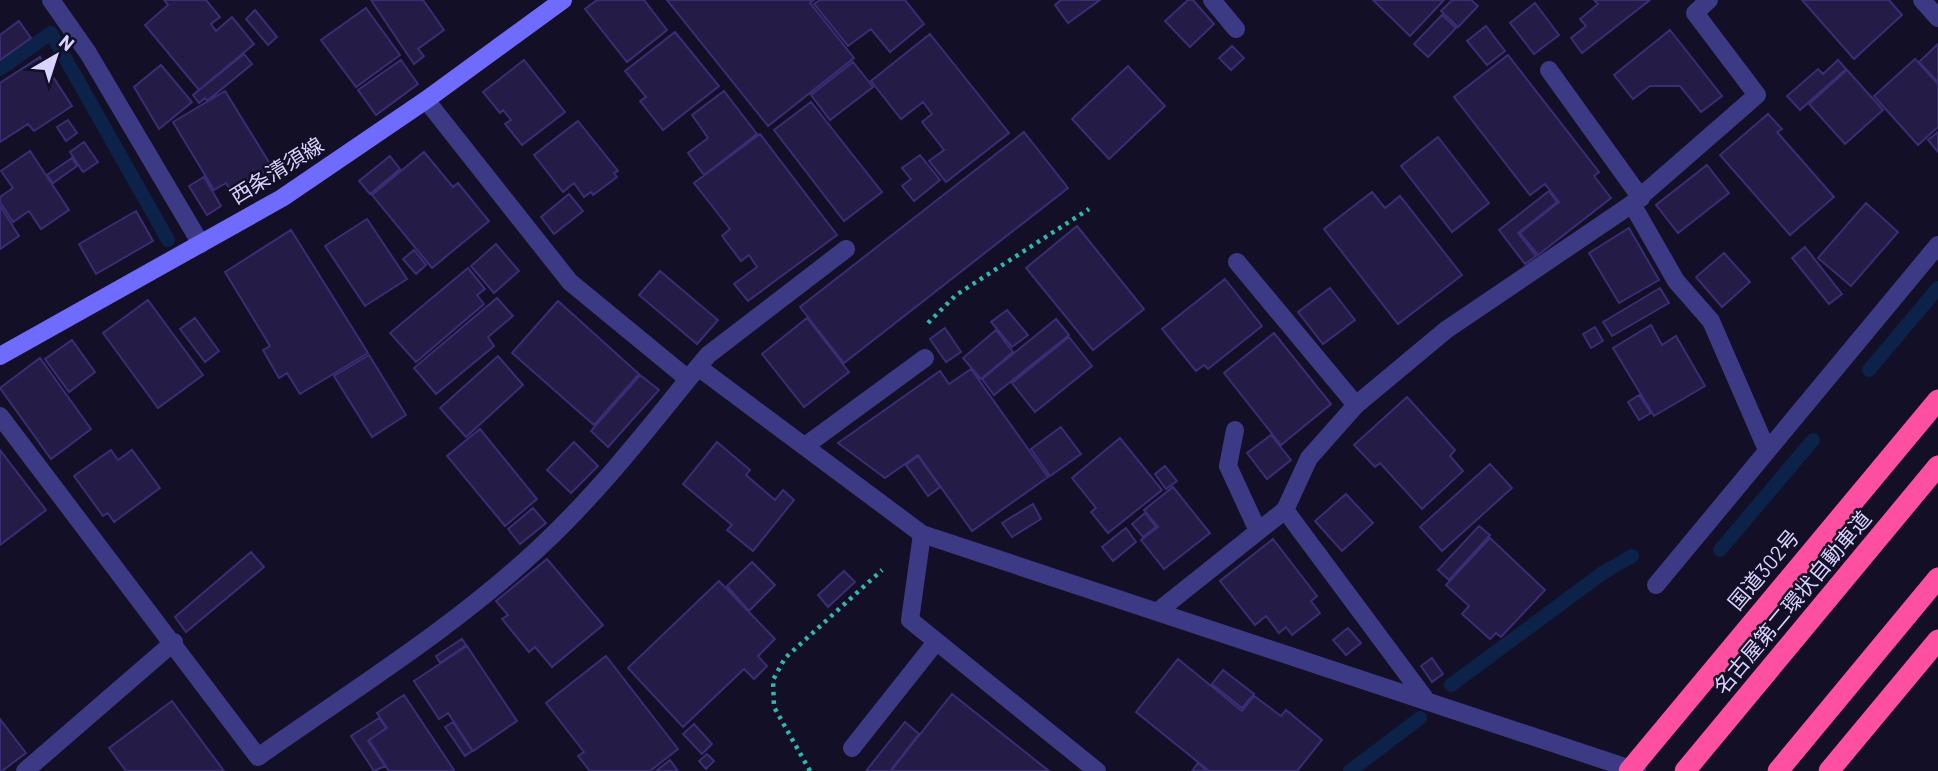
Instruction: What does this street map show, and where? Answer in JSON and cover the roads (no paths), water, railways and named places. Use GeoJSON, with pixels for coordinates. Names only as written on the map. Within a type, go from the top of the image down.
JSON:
{"type":"FeatureCollection","features":[{"type":"Feature","properties":{"kind":"highway","name":"国道302号"},"geometry":{"type":"LineString","coordinates":[[1632,770],[1938,400]]}},
{"type":"Feature","properties":{"kind":"highway","name":"名古屋第二環状自動車道"},"geometry":{"type":"LineString","coordinates":[[1685,771],[1938,466]]}},
{"type":"Feature","properties":{"kind":"highway"},"geometry":{"type":"LineString","coordinates":[[1778,771],[1938,578]]}},
{"type":"Feature","properties":{"kind":"highway"},"geometry":{"type":"LineString","coordinates":[[1829,771],[1938,640]]}},
{"type":"Feature","properties":{"kind":"main road","name":"西条清須線"},"geometry":{"type":"LineString","coordinates":[[0,356],[282,198],[426,100],[563,0]]}},
{"type":"Feature","properties":{"kind":"street"},"geometry":{"type":"LineString","coordinates":[[51,0],[88,53],[201,244]]}},
{"type":"Feature","properties":{"kind":"street"},"geometry":{"type":"LineString","coordinates":[[1212,0],[1236,29]]}},
{"type":"Feature","properties":{"kind":"street"},"geometry":{"type":"LineString","coordinates":[[1157,612],[1285,510],[1309,458],[1356,405],[1446,330],[1636,201],[1758,95],[1695,13],[1709,0]]}},
{"type":"Feature","properties":{"kind":"street"},"geometry":{"type":"LineString","coordinates":[[1922,0],[1938,18]]}},
{"type":"Feature","properties":{"kind":"street"},"geometry":{"type":"LineString","coordinates":[[1549,70],[1636,201],[1676,281],[1711,321],[1768,450]]}},
{"type":"Feature","properties":{"kind":"street"},"geometry":{"type":"LineString","coordinates":[[426,100],[570,282],[693,373],[805,446],[922,534],[1632,770]]}},
{"type":"Feature","properties":{"kind":"street"},"geometry":{"type":"LineString","coordinates":[[1656,585],[1938,245]]}},
{"type":"Feature","properties":{"kind":"street"},"geometry":{"type":"LineString","coordinates":[[0,416],[174,642],[258,757],[453,619],[540,547],[635,448],[708,355],[846,249]]}},
{"type":"Feature","properties":{"kind":"street"},"geometry":{"type":"LineString","coordinates":[[1237,262],[1356,405]]}},
{"type":"Feature","properties":{"kind":"street"},"geometry":{"type":"LineString","coordinates":[[805,446],[925,358]]}},
{"type":"Feature","properties":{"kind":"street"},"geometry":{"type":"LineString","coordinates":[[1236,430],[1228,466],[1258,531]]}},
{"type":"Feature","properties":{"kind":"street"},"geometry":{"type":"LineString","coordinates":[[1285,510],[1427,701]]}},
{"type":"Feature","properties":{"kind":"street"},"geometry":{"type":"LineString","coordinates":[[922,534],[910,620],[1097,771]]}},
{"type":"Feature","properties":{"kind":"street"},"geometry":{"type":"LineString","coordinates":[[25,771],[174,642]]}},
{"type":"Feature","properties":{"kind":"street"},"geometry":{"type":"LineString","coordinates":[[852,748],[936,642]]}},
{"type":"Feature","properties":{"kind":"waterway"},"geometry":{"type":"LineString","coordinates":[[0,69],[51,33],[168,240]]}},
{"type":"Feature","properties":{"kind":"waterway"},"geometry":{"type":"LineString","coordinates":[[1869,370],[1938,288]]}},
{"type":"Feature","properties":{"kind":"waterway"},"geometry":{"type":"LineString","coordinates":[[1720,550],[1813,440]]}},
{"type":"Feature","properties":{"kind":"waterway"},"geometry":{"type":"LineString","coordinates":[[1451,685],[1604,572],[1632,556]]}},
{"type":"Feature","properties":{"kind":"waterway"},"geometry":{"type":"LineString","coordinates":[[1350,771],[1420,718]]}}]}
